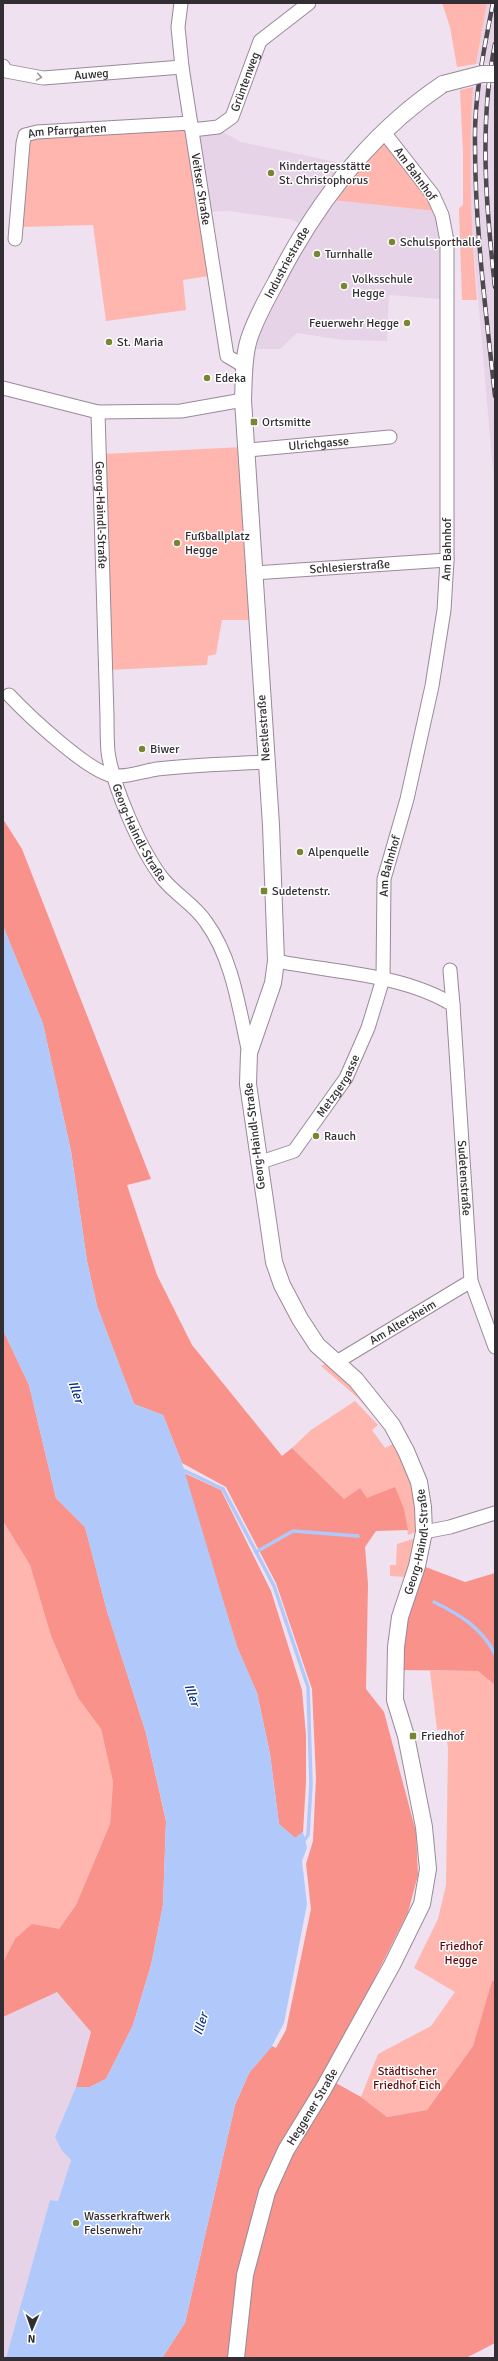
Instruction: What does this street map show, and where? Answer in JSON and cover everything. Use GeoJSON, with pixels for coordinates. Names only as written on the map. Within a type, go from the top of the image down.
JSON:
{"type":"FeatureCollection","features":[{"type":"Feature","properties":{"kind":"street","name":"Veitser Straße"},"geometry":{"type":"LineString","coordinates":[[181,3],[178,27],[182,67],[227,356],[244,366]]}},
{"type":"Feature","properties":{"kind":"street","name":"Grüntenweg"},"geometry":{"type":"LineString","coordinates":[[191,126],[218,127],[232,117],[260,41],[309,3]]}},
{"type":"Feature","properties":{"kind":"street","name":"Auweg"},"geometry":{"type":"LineString","coordinates":[[3,66],[6,70],[43,78],[182,67]]}},
{"type":"Feature","properties":{"kind":"street","name":"Industriestraße"},"geometry":{"type":"LineString","coordinates":[[243,400],[244,366],[248,340],[289,256],[336,184],[383,131],[414,104],[444,84],[482,74],[495,74]]}},
{"type":"Feature","properties":{"kind":"street","name":"Am Pfarrgarten"},"geometry":{"type":"LineString","coordinates":[[15,239],[23,143],[25,135],[37,132],[191,126]]}},
{"type":"Feature","properties":{"kind":"street","name":"Am Bahnhof"},"geometry":{"type":"LineString","coordinates":[[383,131],[433,194],[442,215],[447,241],[447,560],[444,610],[432,686],[407,799],[384,879],[383,979]]}},
{"type":"Feature","properties":{"kind":"street"},"geometry":{"type":"LineString","coordinates":[[3,388],[98,412],[180,411],[243,400]]}},
{"type":"Feature","properties":{"kind":"street","name":"Nestlestraße"},"geometry":{"type":"LineString","coordinates":[[243,400],[248,450],[253,573],[267,762],[276,961],[273,983],[250,1053]]}},
{"type":"Feature","properties":{"kind":"street","name":"Georg-Haindl-Straße"},"geometry":{"type":"LineString","coordinates":[[98,412],[108,752],[114,776],[129,814],[150,859],[164,880],[206,921],[224,953],[250,1053],[248,1084],[258,1163],[274,1262],[282,1284],[300,1319],[317,1345],[356,1380],[376,1402],[406,1451],[419,1482],[424,1532],[416,1566],[400,1617],[396,1647],[395,1700],[406,1736],[424,1827],[428,1869]]}},
{"type":"Feature","properties":{"kind":"street","name":"Ulrichgasse"},"geometry":{"type":"LineString","coordinates":[[248,450],[390,438]]}},
{"type":"Feature","properties":{"kind":"street","name":"Schlesierstraße"},"geometry":{"type":"LineString","coordinates":[[253,573],[447,560]]}},
{"type":"Feature","properties":{"kind":"street"},"geometry":{"type":"LineString","coordinates":[[9,695],[42,727],[81,759],[114,776],[201,765],[267,762]]}},
{"type":"Feature","properties":{"kind":"street"},"geometry":{"type":"LineString","coordinates":[[276,961],[383,979],[438,995],[453,1005]]}},
{"type":"Feature","properties":{"kind":"street","name":"Sudetenstraße"},"geometry":{"type":"LineString","coordinates":[[450,970],[471,1281],[495,1347]]}},
{"type":"Feature","properties":{"kind":"street","name":"Metzgergasse"},"geometry":{"type":"LineString","coordinates":[[258,1163],[294,1150],[346,1078],[366,1036],[383,979]]}},
{"type":"Feature","properties":{"kind":"street","name":"Am Altersheim"},"geometry":{"type":"LineString","coordinates":[[335,1362],[471,1281]]}},
{"type":"Feature","properties":{"kind":"street"},"geometry":{"type":"LineString","coordinates":[[424,1532],[450,1527],[495,1513]]}},
{"type":"Feature","properties":{"kind":"street","name":"Heggener Straße"},"geometry":{"type":"LineString","coordinates":[[236,2358],[245,2275],[266,2192],[286,2150],[324,2088],[392,1965],[422,1904],[428,1869]]}},
{"type":"Feature","properties":{"kind":"shaded area"},"geometry":{"type":"Polygon","coordinates":[[[487,3],[495,3],[495,63],[476,64],[487,3]]]}},
{"type":"Feature","properties":{"kind":"shaded area"},"geometry":{"type":"Polygon","coordinates":[[[495,85],[495,494],[470,206],[469,143],[473,87],[495,85]]]}},
{"type":"Feature","properties":{"kind":"shaded area","name":"Kindertagesstätte St. Christophorus"},"geometry":{"type":"Polygon","coordinates":[[[219,130],[241,142],[346,164],[302,224],[289,219],[227,211],[209,212],[198,134],[219,130]]]}},
{"type":"Feature","properties":{"kind":"shaded area"},"geometry":{"type":"Polygon","coordinates":[[[332,200],[435,211],[442,242],[441,299],[389,295],[387,341],[343,340],[297,333],[280,349],[251,349],[274,293],[332,200]]]}},
{"type":"Feature","properties":{"kind":"shaded area"},"geometry":{"type":"Polygon","coordinates":[[[3,819],[22,849],[151,1179],[127,1185],[157,1275],[192,1345],[282,1456],[292,1448],[344,1499],[360,1488],[367,1498],[395,1487],[404,1509],[408,1530],[376,1531],[365,1547],[368,1584],[366,1689],[384,1712],[416,1832],[418,1875],[408,1912],[325,2077],[361,2097],[387,2117],[427,2110],[473,2046],[492,1981],[495,1981],[495,2343],[466,2358],[162,2358],[185,2323],[235,2105],[249,2073],[272,2046],[276,2048],[286,2030],[311,1909],[306,1864],[313,1841],[316,1778],[312,1689],[276,1583],[226,1487],[182,1463],[163,1415],[134,1404],[97,1306],[87,1261],[71,1151],[43,1024],[3,926],[3,819]]]}},
{"type":"Feature","properties":{"kind":"shaded area"},"geometry":{"type":"Polygon","coordinates":[[[3,1330],[29,1385],[56,1498],[85,1527],[107,1611],[146,1733],[166,1821],[163,1905],[151,1965],[133,2025],[106,2079],[90,2087],[76,2087],[91,2032],[57,1992],[3,2017],[3,1963],[15,1939],[32,1924],[59,1929],[76,1905],[110,1824],[113,1782],[101,1729],[78,1698],[51,1636],[30,1565],[3,1521],[3,1330]]]}},
{"type":"Feature","properties":{"kind":"shaded area"},"geometry":{"type":"Polygon","coordinates":[[[184,1473],[221,1490],[271,1591],[302,1690],[306,1735],[306,1782],[303,1832],[295,1838],[279,1824],[270,1754],[257,1693],[237,1647],[184,1473]]]}},
{"type":"Feature","properties":{"kind":"shaded area"},"geometry":{"type":"Polygon","coordinates":[[[423,1566],[465,1582],[495,1573],[495,1685],[478,1671],[402,1670],[405,1620],[423,1566]]]}},
{"type":"Feature","properties":{"kind":"shaded area"},"geometry":{"type":"Polygon","coordinates":[[[57,1992],[91,2032],[76,2087],[55,2137],[62,2151],[71,2160],[58,2201],[50,2200],[6,2358],[3,2358],[3,2017],[57,1992]]]}},
{"type":"Feature","properties":{"kind":"green space"},"geometry":{"type":"Polygon","coordinates":[[[442,3],[487,3],[476,64],[457,67],[450,27],[442,3]]]}},
{"type":"Feature","properties":{"kind":"green space"},"geometry":{"type":"Polygon","coordinates":[[[473,87],[471,114],[471,194],[477,300],[462,300],[459,208],[463,205],[463,153],[460,90],[473,87]]]}},
{"type":"Feature","properties":{"kind":"green space"},"geometry":{"type":"Polygon","coordinates":[[[186,127],[209,276],[183,280],[186,310],[106,321],[93,225],[20,227],[29,138],[186,127]]]}},
{"type":"Feature","properties":{"kind":"green space"},"geometry":{"type":"Polygon","coordinates":[[[384,138],[428,197],[435,211],[332,200],[384,138]]]}},
{"type":"Feature","properties":{"kind":"green space","name":"Fußballplatz Hegge"},"geometry":{"type":"Polygon","coordinates":[[[243,447],[251,620],[222,620],[216,654],[208,656],[207,665],[109,670],[103,454],[243,447]]]}},
{"type":"Feature","properties":{"kind":"green space"},"geometry":{"type":"Polygon","coordinates":[[[327,1363],[352,1383],[377,1419],[357,1397],[321,1366],[327,1363]]]}},
{"type":"Feature","properties":{"kind":"green space"},"geometry":{"type":"Polygon","coordinates":[[[355,1401],[378,1425],[372,1430],[385,1448],[395,1443],[414,1481],[419,1531],[408,1535],[404,1509],[366,1498],[360,1488],[344,1499],[292,1448],[311,1430],[355,1401]]]}},
{"type":"Feature","properties":{"kind":"green space"},"geometry":{"type":"Polygon","coordinates":[[[3,1521],[30,1565],[51,1636],[78,1698],[101,1729],[113,1782],[110,1824],[76,1905],[59,1929],[3,1963],[3,1521]]]}},
{"type":"Feature","properties":{"kind":"green space"},"geometry":{"type":"Polygon","coordinates":[[[419,1537],[405,1577],[390,1576],[390,1565],[396,1565],[397,1544],[419,1537]]]}},
{"type":"Feature","properties":{"kind":"green space","name":"Friedhof Hegge"},"geometry":{"type":"Polygon","coordinates":[[[430,1671],[478,1671],[495,1685],[495,1981],[492,1982],[473,2046],[427,2110],[387,2117],[361,2097],[378,2054],[431,2026],[455,1992],[414,1968],[438,1919],[446,1885],[448,1748],[445,1729],[437,1730],[430,1671]]]}},
{"type":"Feature","properties":{"kind":"water","name":"Iller"},"geometry":{"type":"Polygon","coordinates":[[[3,926],[43,1024],[71,1151],[87,1261],[97,1306],[134,1404],[163,1415],[182,1463],[237,1647],[257,1693],[270,1754],[279,1824],[295,1838],[303,1832],[307,1848],[302,1861],[307,1904],[284,2023],[272,2046],[249,2073],[235,2105],[185,2323],[162,2358],[6,2358],[50,2200],[58,2201],[71,2160],[62,2151],[55,2137],[76,2087],[90,2087],[106,2079],[133,2025],[151,1965],[163,1905],[166,1820],[146,1733],[107,1611],[85,1527],[56,1498],[29,1385],[3,1330],[3,926]]]}},
{"type":"Feature","properties":{"kind":"waterway"},"geometry":{"type":"LineString","coordinates":[[179,1468],[223,1489],[274,1586],[308,1687],[311,1784],[308,1835],[302,1843]]}},
{"type":"Feature","properties":{"kind":"waterway"},"geometry":{"type":"LineString","coordinates":[[256,1552],[293,1531],[358,1536]]}},
{"type":"Feature","properties":{"kind":"waterway"},"geometry":{"type":"LineString","coordinates":[[434,1602],[461,1617],[477,1629],[490,1645],[495,1654]]}},
{"type":"Feature","properties":{"kind":"railway"},"geometry":{"type":"LineString","coordinates":[[493,3],[483,55],[476,109],[475,176],[479,239],[495,396]]}},
{"type":"Feature","properties":{"kind":"railway"},"geometry":{"type":"LineString","coordinates":[[495,44],[487,104],[486,135],[487,196],[495,287]]}},
{"type":"Feature","properties":{"kind":"place","name":"Kindertagesstätte St. Christophorus"},"geometry":{"type":"Point","coordinates":[271,173]}},
{"type":"Feature","properties":{"kind":"place","name":"Schulsporthalle"},"geometry":{"type":"Point","coordinates":[392,242]}},
{"type":"Feature","properties":{"kind":"place","name":"Turnhalle"},"geometry":{"type":"Point","coordinates":[317,254]}},
{"type":"Feature","properties":{"kind":"place","name":"Volksschule Hegge"},"geometry":{"type":"Point","coordinates":[344,286]}},
{"type":"Feature","properties":{"kind":"place","name":"Feuerwehr Hegge"},"geometry":{"type":"Point","coordinates":[407,323]}},
{"type":"Feature","properties":{"kind":"place","name":"St. Maria"},"geometry":{"type":"Point","coordinates":[109,342]}},
{"type":"Feature","properties":{"kind":"place","name":"Edeka"},"geometry":{"type":"Point","coordinates":[207,378]}},
{"type":"Feature","properties":{"kind":"place","name":"Ortsmitte"},"geometry":{"type":"Point","coordinates":[254,422]}},
{"type":"Feature","properties":{"kind":"place","name":"Fußballplatz Hegge"},"geometry":{"type":"Point","coordinates":[177,543]}},
{"type":"Feature","properties":{"kind":"place","name":"Biwer"},"geometry":{"type":"Point","coordinates":[142,749]}},
{"type":"Feature","properties":{"kind":"place","name":"Alpenquelle"},"geometry":{"type":"Point","coordinates":[300,852]}},
{"type":"Feature","properties":{"kind":"place","name":"Sudetenstr."},"geometry":{"type":"Point","coordinates":[264,891]}},
{"type":"Feature","properties":{"kind":"place","name":"Rauch"},"geometry":{"type":"Point","coordinates":[316,1136]}},
{"type":"Feature","properties":{"kind":"place","name":"Friedhof"},"geometry":{"type":"Point","coordinates":[413,1736]}},
{"type":"Feature","properties":{"kind":"place","name":"Wasserkraftwerk Felsenwehr"},"geometry":{"type":"Point","coordinates":[76,2223]}},
{"type":"Feature","properties":{"kind":"park label","name":"Städtischer Friedhof Eich"},"geometry":{"type":"Point","coordinates":[407,2078]}}]}
